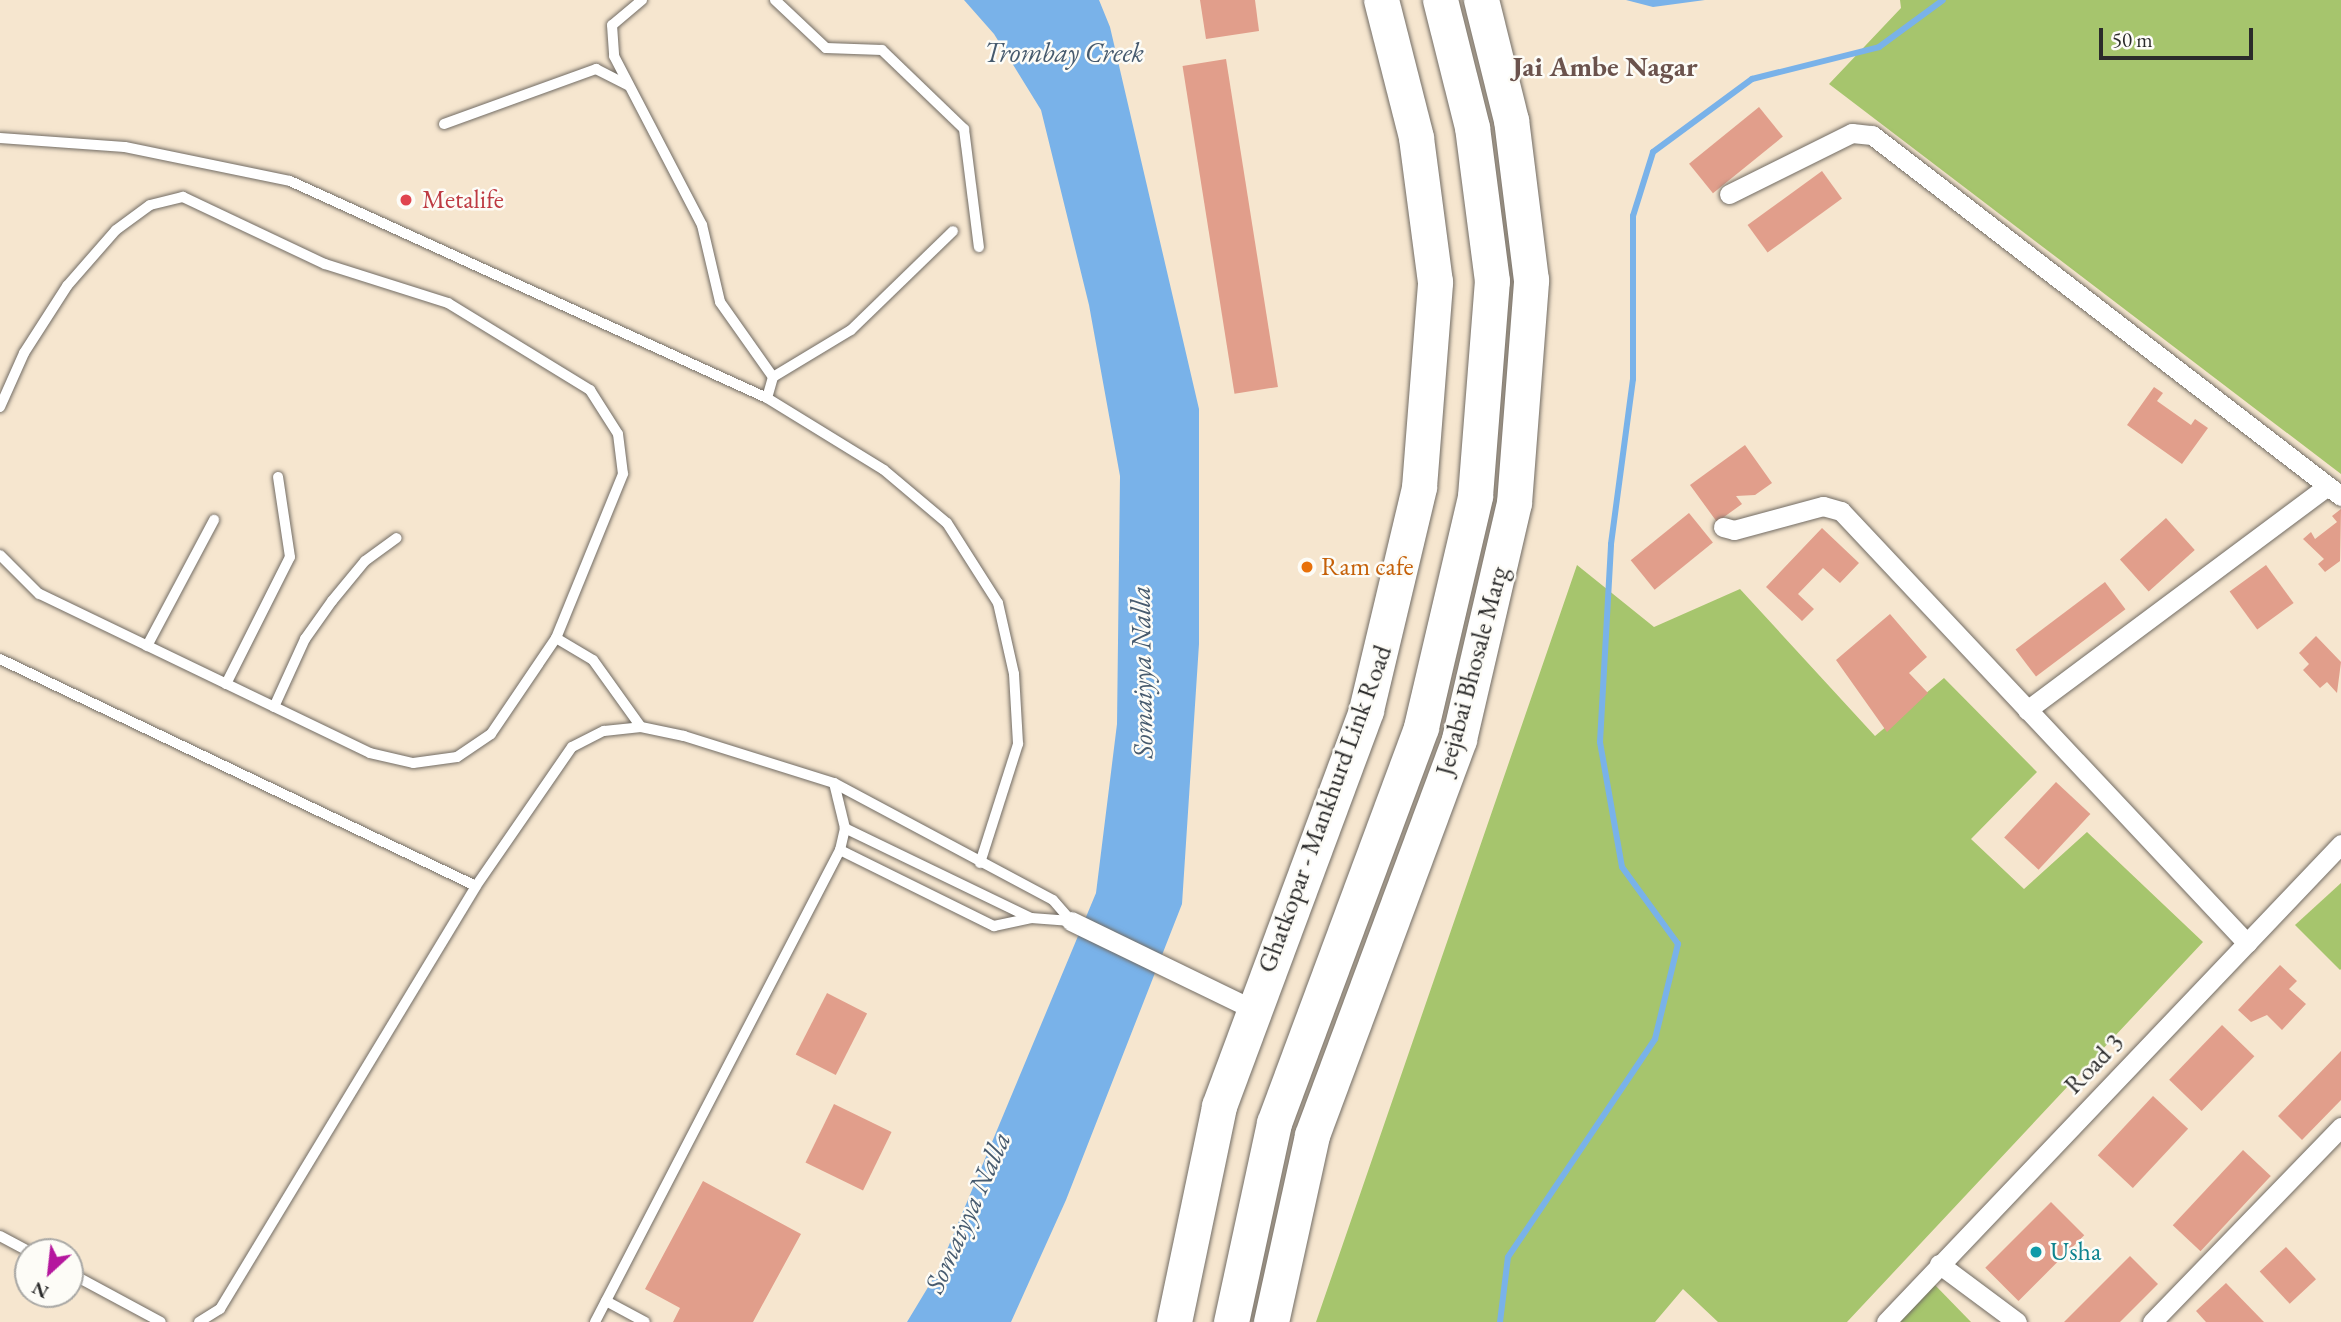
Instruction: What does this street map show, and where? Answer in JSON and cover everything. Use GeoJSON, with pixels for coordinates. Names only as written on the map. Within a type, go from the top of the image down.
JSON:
{"type":"FeatureCollection","features":[{"type":"Feature","properties":{"kind":"highway","name":"Ghatkopar - Mankhurd Link Road"},"geometry":{"type":"LineString","coordinates":[[1174,1322],[1200,1178],[1254,1010],[1366,710],[1419,487],[1435,282],[1416,137],[1381,0]]}},
{"type":"Feature","properties":{"kind":"highway"},"geometry":{"type":"LineString","coordinates":[[1231,1322],[1274,1123],[1421,727],[1443,648],[1483,428],[1492,281],[1472,127],[1440,0]]}},
{"type":"Feature","properties":{"kind":"highway","name":"Jeejabai Bhosale Marg"},"geometry":{"type":"LineString","coordinates":[[1271,1322],[1312,1135],[1459,739],[1514,503],[1531,280],[1511,120],[1481,0]]}},
{"type":"Feature","properties":{"kind":"street"},"geometry":{"type":"LineString","coordinates":[[1729,194],[1852,133],[1872,135],[2334,491],[2027,710]]}},
{"type":"Feature","properties":{"kind":"street"},"geometry":{"type":"LineString","coordinates":[[1723,527],[1734,530],[1823,506],[1841,511],[2247,943]]}},
{"type":"Feature","properties":{"kind":"street","name":"Road 3"},"geometry":{"type":"LineString","coordinates":[[1886,1322],[2341,844]]}},
{"type":"Feature","properties":{"kind":"street"},"geometry":{"type":"LineString","coordinates":[[1075,923],[1178,977],[1254,1010]]}},
{"type":"Feature","properties":{"kind":"street"},"geometry":{"type":"LineString","coordinates":[[2152,1322],[2341,1128]]}},
{"type":"Feature","properties":{"kind":"street"},"geometry":{"type":"LineString","coordinates":[[1939,1264],[2018,1322]]}},
{"type":"Feature","properties":{"kind":"lane"},"geometry":{"type":"LineString","coordinates":[[642,0],[612,25],[610,42],[702,225],[720,302],[773,377]]}},
{"type":"Feature","properties":{"kind":"lane"},"geometry":{"type":"LineString","coordinates":[[775,0],[827,48],[882,50],[964,129],[979,247]]}},
{"type":"Feature","properties":{"kind":"lane"},"geometry":{"type":"LineString","coordinates":[[444,124],[596,69],[631,88]]}},
{"type":"Feature","properties":{"kind":"lane"},"geometry":{"type":"LineString","coordinates":[[0,138],[125,146],[290,181],[767,398],[884,470],[947,523],[998,603],[1014,674],[1018,744],[980,863]]}},
{"type":"Feature","properties":{"kind":"lane"},"geometry":{"type":"LineString","coordinates":[[0,407],[24,353],[67,286],[116,230],[150,205],[172,199],[212,207],[325,264],[448,303],[590,390],[618,434],[622,474],[611,513],[556,638],[491,734],[457,757],[413,763],[370,753],[40,594],[0,555]]}},
{"type":"Feature","properties":{"kind":"lane"},"geometry":{"type":"LineString","coordinates":[[767,398],[773,377],[851,330],[953,231]]}},
{"type":"Feature","properties":{"kind":"lane"},"geometry":{"type":"LineString","coordinates":[[226,684],[290,557],[278,477]]}},
{"type":"Feature","properties":{"kind":"lane"},"geometry":{"type":"LineString","coordinates":[[146,646],[214,520]]}},
{"type":"Feature","properties":{"kind":"lane"},"geometry":{"type":"LineString","coordinates":[[274,707],[305,639],[332,600],[365,561],[397,538]]}},
{"type":"Feature","properties":{"kind":"lane"},"geometry":{"type":"LineString","coordinates":[[556,638],[593,660],[640,727]]}},
{"type":"Feature","properties":{"kind":"lane"},"geometry":{"type":"LineString","coordinates":[[0,659],[476,886]]}},
{"type":"Feature","properties":{"kind":"lane"},"geometry":{"type":"LineString","coordinates":[[199,1322],[220,1308],[476,886],[572,747],[604,731],[640,727],[834,783],[1053,900],[1075,923]]}},
{"type":"Feature","properties":{"kind":"lane"},"geometry":{"type":"LineString","coordinates":[[595,1322],[840,850],[845,828],[834,783]]}},
{"type":"Feature","properties":{"kind":"lane"},"geometry":{"type":"LineString","coordinates":[[845,828],[1031,918]]}},
{"type":"Feature","properties":{"kind":"lane"},"geometry":{"type":"LineString","coordinates":[[840,850],[994,926],[1031,918],[1075,923]]}},
{"type":"Feature","properties":{"kind":"lane"},"geometry":{"type":"LineString","coordinates":[[84,1281],[161,1322]]}},
{"type":"Feature","properties":{"kind":"lane"},"geometry":{"type":"LineString","coordinates":[[606,1301],[645,1322]]}},
{"type":"Feature","properties":{"kind":"green space"},"geometry":{"type":"Polygon","coordinates":[[[1900,0],[2341,0],[2341,474],[1829,84],[1901,8],[1900,0]]]}},
{"type":"Feature","properties":{"kind":"green space"},"geometry":{"type":"Polygon","coordinates":[[[1577,565],[1654,627],[1740,589],[1875,736],[1944,678],[2037,772],[1971,839],[2024,889],[2087,832],[2203,942],[1847,1322],[1718,1322],[1683,1289],[1655,1322],[1316,1322],[1577,565]]]}},
{"type":"Feature","properties":{"kind":"green space"},"geometry":{"type":"Polygon","coordinates":[[[2341,883],[2341,969],[2340,970],[2295,925],[2341,883]]]}},
{"type":"Feature","properties":{"kind":"green space"},"geometry":{"type":"Polygon","coordinates":[[[1934,1284],[1971,1322],[1899,1322],[1934,1284]]]}},
{"type":"Feature","properties":{"kind":"water","name":"Trombay Creek"},"geometry":{"type":"Polygon","coordinates":[[[964,0],[1099,0],[1110,27],[1199,409],[1199,644],[1182,904],[1066,1200],[1011,1322],[907,1322],[939,1269],[1096,893],[1117,724],[1120,476],[1089,305],[1041,110],[994,34],[964,0]]]}},
{"type":"Feature","properties":{"kind":"water"},"geometry":{"type":"Polygon","coordinates":[[[1626,0],[1705,0],[1653,7],[1626,0]]]}},
{"type":"Feature","properties":{"kind":"building"},"geometry":{"type":"Polygon","coordinates":[[[1200,0],[1255,0],[1259,31],[1206,39],[1200,0]]]}},
{"type":"Feature","properties":{"kind":"building"},"geometry":{"type":"Polygon","coordinates":[[[1226,59],[1278,387],[1234,394],[1183,66],[1226,59]]]}},
{"type":"Feature","properties":{"kind":"building"},"geometry":{"type":"Polygon","coordinates":[[[1759,107],[1783,137],[1713,193],[1689,164],[1759,107]]]}},
{"type":"Feature","properties":{"kind":"building"},"geometry":{"type":"Polygon","coordinates":[[[1822,171],[1842,199],[1768,253],[1748,225],[1822,171]]]}},
{"type":"Feature","properties":{"kind":"building"},"geometry":{"type":"Polygon","coordinates":[[[2154,387],[2163,393],[2157,401],[2191,425],[2195,419],[2208,428],[2182,464],[2127,425],[2154,387]]]}},
{"type":"Feature","properties":{"kind":"building"},"geometry":{"type":"Polygon","coordinates":[[[1745,445],[1772,483],[1755,495],[1736,496],[1742,504],[1717,522],[1690,485],[1745,445]]]}},
{"type":"Feature","properties":{"kind":"building"},"geometry":{"type":"Polygon","coordinates":[[[2341,509],[2340,561],[2325,572],[2318,564],[2324,559],[2303,539],[2311,532],[2315,539],[2337,522],[2332,516],[2341,509]]]}},
{"type":"Feature","properties":{"kind":"building"},"geometry":{"type":"Polygon","coordinates":[[[1689,513],[1713,543],[1655,590],[1631,560],[1689,513]]]}},
{"type":"Feature","properties":{"kind":"building"},"geometry":{"type":"Polygon","coordinates":[[[2166,518],[2195,550],[2149,591],[2120,559],[2166,518]]]}},
{"type":"Feature","properties":{"kind":"building"},"geometry":{"type":"Polygon","coordinates":[[[1822,528],[1859,563],[1840,583],[1823,568],[1798,594],[1814,609],[1802,621],[1766,587],[1822,528]]]}},
{"type":"Feature","properties":{"kind":"building"},"geometry":{"type":"Polygon","coordinates":[[[2266,565],[2294,603],[2257,629],[2230,591],[2266,565]]]}},
{"type":"Feature","properties":{"kind":"building"},"geometry":{"type":"Polygon","coordinates":[[[2105,582],[2125,609],[2036,677],[2016,649],[2105,582]]]}},
{"type":"Feature","properties":{"kind":"building"},"geometry":{"type":"Polygon","coordinates":[[[1890,614],[1927,657],[1909,673],[1928,693],[1887,732],[1836,660],[1890,614]]]}},
{"type":"Feature","properties":{"kind":"building"},"geometry":{"type":"Polygon","coordinates":[[[2316,636],[2341,662],[2337,693],[2327,682],[2320,688],[2303,670],[2309,664],[2299,653],[2316,636]]]}},
{"type":"Feature","properties":{"kind":"building"},"geometry":{"type":"Polygon","coordinates":[[[2056,782],[2090,814],[2039,870],[2004,838],[2056,782]]]}},
{"type":"Feature","properties":{"kind":"building"},"geometry":{"type":"Polygon","coordinates":[[[2280,965],[2297,981],[2289,989],[2306,1004],[2282,1030],[2267,1015],[2251,1022],[2238,1010],[2280,965]]]}},
{"type":"Feature","properties":{"kind":"building"},"geometry":{"type":"Polygon","coordinates":[[[827,993],[867,1013],[836,1075],[796,1054],[827,993]]]}},
{"type":"Feature","properties":{"kind":"building"},"geometry":{"type":"Polygon","coordinates":[[[2222,1025],[2254,1056],[2202,1111],[2169,1080],[2222,1025]]]}},
{"type":"Feature","properties":{"kind":"building"},"geometry":{"type":"Polygon","coordinates":[[[2341,1051],[2341,1100],[2302,1140],[2278,1116],[2341,1051]]]}},
{"type":"Feature","properties":{"kind":"building"},"geometry":{"type":"Polygon","coordinates":[[[2153,1096],[2188,1129],[2133,1188],[2098,1155],[2153,1096]]]}},
{"type":"Feature","properties":{"kind":"building"},"geometry":{"type":"Polygon","coordinates":[[[834,1104],[892,1132],[863,1190],[806,1162],[834,1104]]]}},
{"type":"Feature","properties":{"kind":"building"},"geometry":{"type":"Polygon","coordinates":[[[2243,1150],[2271,1176],[2201,1251],[2173,1225],[2243,1150]]]}},
{"type":"Feature","properties":{"kind":"building"},"geometry":{"type":"Polygon","coordinates":[[[703,1181],[801,1234],[753,1322],[673,1322],[680,1308],[645,1289],[703,1181]]]}},
{"type":"Feature","properties":{"kind":"building","name":"Usha"},"geometry":{"type":"Polygon","coordinates":[[[2051,1202],[2084,1235],[2018,1301],[1985,1268],[2051,1202]]]}},
{"type":"Feature","properties":{"kind":"building"},"geometry":{"type":"Polygon","coordinates":[[[2286,1247],[2316,1279],[2290,1304],[2260,1272],[2286,1247]]]}},
{"type":"Feature","properties":{"kind":"building"},"geometry":{"type":"Polygon","coordinates":[[[2130,1256],[2158,1284],[2120,1322],[2064,1322],[2130,1256]]]}},
{"type":"Feature","properties":{"kind":"building"},"geometry":{"type":"Polygon","coordinates":[[[2226,1283],[2264,1322],[2206,1322],[2196,1311],[2226,1283]]]}},
{"type":"Feature","properties":{"kind":"waterway"},"geometry":{"type":"LineString","coordinates":[[1500,1322],[1508,1257],[1655,1039],[1678,944],[1622,867],[1600,742],[1611,544],[1633,379],[1633,216],[1653,152],[1752,79],[1879,47],[1943,0]]}},
{"type":"Feature","properties":{"kind":"place","name":"Metalife"},"geometry":{"type":"Point","coordinates":[406,200]}},
{"type":"Feature","properties":{"kind":"place","name":"Ram cafe"},"geometry":{"type":"Point","coordinates":[1307,567]}},
{"type":"Feature","properties":{"kind":"place","name":"Usha"},"geometry":{"type":"Point","coordinates":[2036,1252]}},
{"type":"Feature","properties":{"kind":"district","name":"Jai Ambe Nagar"},"geometry":{"type":"Point","coordinates":[1605,66]}},
{"type":"Feature","properties":{"kind":"water label","name":"Somaiyya Nalla"},"geometry":{"type":"Point","coordinates":[1141,672]}},
{"type":"Feature","properties":{"kind":"water label","name":"Somaiyya Nalla"},"geometry":{"type":"Point","coordinates":[967,1212]}}]}
